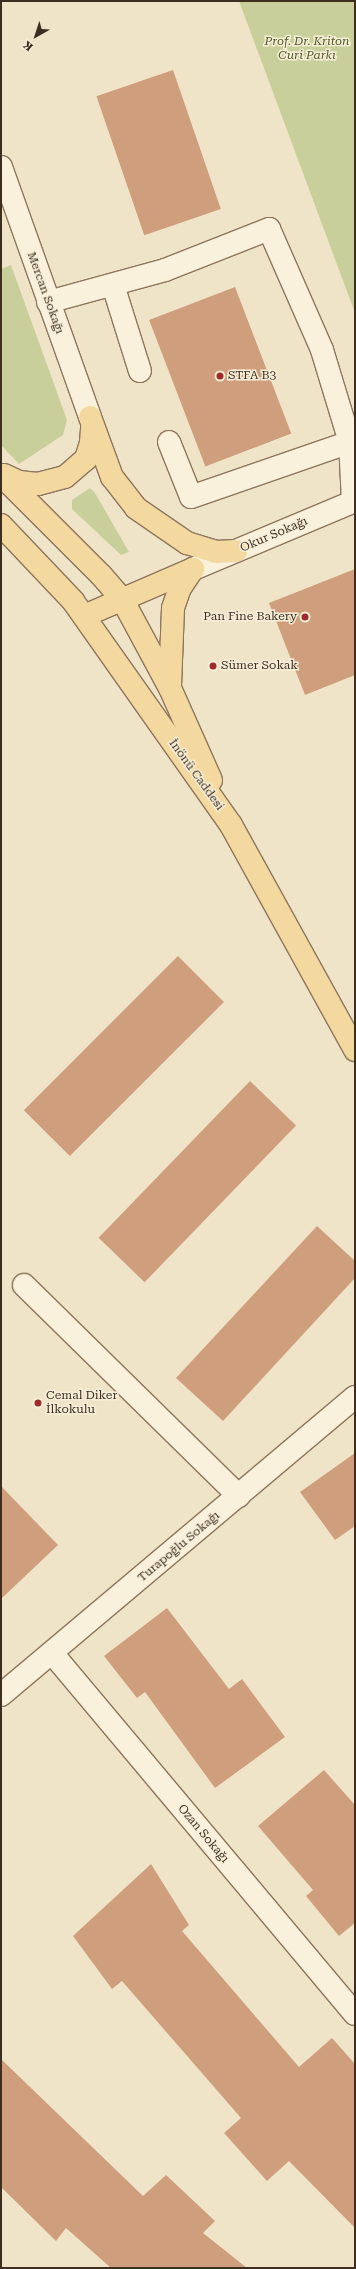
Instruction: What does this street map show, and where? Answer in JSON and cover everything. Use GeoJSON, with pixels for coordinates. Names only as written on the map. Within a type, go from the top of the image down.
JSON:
{"type":"FeatureCollection","features":[{"type":"Feature","properties":{"kind":"main road"},"geometry":{"type":"LineString","coordinates":[[1,474],[19,482],[38,484],[65,477],[80,466],[89,452],[92,434],[90,417]]}},
{"type":"Feature","properties":{"kind":"main road"},"geometry":{"type":"LineString","coordinates":[[90,417],[112,477],[136,508],[187,543],[216,552],[236,551]]}},
{"type":"Feature","properties":{"kind":"main road"},"geometry":{"type":"LineString","coordinates":[[1,474],[101,575],[122,599],[170,688],[231,825]]}},
{"type":"Feature","properties":{"kind":"main road","name":"İnönü Caddesi"},"geometry":{"type":"LineString","coordinates":[[1,525],[84,616],[231,825],[355,1050]]}},
{"type":"Feature","properties":{"kind":"main road"},"geometry":{"type":"LineString","coordinates":[[84,616],[193,569]]}},
{"type":"Feature","properties":{"kind":"main road"},"geometry":{"type":"LineString","coordinates":[[170,688],[173,608],[180,588],[193,569]]}},
{"type":"Feature","properties":{"kind":"street","name":"Mercan Sokağı"},"geometry":{"type":"LineString","coordinates":[[1,168],[90,417]]}},
{"type":"Feature","properties":{"kind":"street"},"geometry":{"type":"LineString","coordinates":[[48,302],[165,270],[269,229],[322,350],[350,442],[354,502]]}},
{"type":"Feature","properties":{"kind":"street"},"geometry":{"type":"LineString","coordinates":[[113,285],[140,371]]}},
{"type":"Feature","properties":{"kind":"street"},"geometry":{"type":"LineString","coordinates":[[169,442],[191,497],[350,442]]}},
{"type":"Feature","properties":{"kind":"street","name":"Okur Sokağı"},"geometry":{"type":"LineString","coordinates":[[193,569],[354,502]]}},
{"type":"Feature","properties":{"kind":"street"},"geometry":{"type":"LineString","coordinates":[[24,1284],[239,1496]]}},
{"type":"Feature","properties":{"kind":"street","name":"Turapoğlu Sokağı"},"geometry":{"type":"LineString","coordinates":[[1,1695],[355,1397]]}},
{"type":"Feature","properties":{"kind":"street","name":"Ozan Sokağı"},"geometry":{"type":"LineString","coordinates":[[52,1653],[355,2014]]}},
{"type":"Feature","properties":{"kind":"green space","name":"Prof. Dr. Kriton Curi Parkı"},"geometry":{"type":"Polygon","coordinates":[[[239,1],[355,1],[355,313],[239,1]]]}},
{"type":"Feature","properties":{"kind":"green space"},"geometry":{"type":"Polygon","coordinates":[[[11,265],[67,420],[63,435],[19,464],[1,445],[1,269],[11,265]]]}},
{"type":"Feature","properties":{"kind":"green space"},"geometry":{"type":"Polygon","coordinates":[[[90,488],[95,493],[129,552],[121,555],[72,509],[72,500],[90,488]]]}},
{"type":"Feature","properties":{"kind":"building"},"geometry":{"type":"Polygon","coordinates":[[[173,70],[221,209],[144,235],[96,96],[173,70]]]}},
{"type":"Feature","properties":{"kind":"building","name":"STFA B3"},"geometry":{"type":"Polygon","coordinates":[[[235,287],[291,434],[205,467],[149,320],[235,287]]]}},
{"type":"Feature","properties":{"kind":"building"},"geometry":{"type":"Polygon","coordinates":[[[355,569],[355,675],[305,695],[269,603],[355,569]]]}},
{"type":"Feature","properties":{"kind":"building"},"geometry":{"type":"Polygon","coordinates":[[[178,956],[224,1002],[70,1156],[24,1110],[178,956]]]}},
{"type":"Feature","properties":{"kind":"building"},"geometry":{"type":"Polygon","coordinates":[[[250,1081],[296,1125],[145,1282],[99,1238],[250,1081]]]}},
{"type":"Feature","properties":{"kind":"building"},"geometry":{"type":"Polygon","coordinates":[[[317,1226],[355,1261],[355,1278],[223,1421],[176,1378],[317,1226]]]}},
{"type":"Feature","properties":{"kind":"building"},"geometry":{"type":"Polygon","coordinates":[[[355,1453],[355,1526],[335,1540],[300,1492],[355,1453]]]}},
{"type":"Feature","properties":{"kind":"building"},"geometry":{"type":"Polygon","coordinates":[[[1,1486],[58,1545],[1,1599],[1,1486]]]}},
{"type":"Feature","properties":{"kind":"building"},"geometry":{"type":"Polygon","coordinates":[[[167,1608],[229,1689],[242,1679],[285,1737],[215,1788],[145,1692],[137,1698],[104,1656],[167,1608]]]}},
{"type":"Feature","properties":{"kind":"building"},"geometry":{"type":"Polygon","coordinates":[[[324,1770],[355,1805],[355,1923],[339,1936],[306,1896],[313,1890],[258,1826],[324,1770]]]}},
{"type":"Feature","properties":{"kind":"building"},"geometry":{"type":"Polygon","coordinates":[[[151,1864],[189,1925],[182,1931],[299,2067],[332,2038],[355,2064],[355,2228],[289,2161],[267,2181],[224,2133],[241,2118],[122,1981],[112,1989],[73,1936],[151,1864]]]}},
{"type":"Feature","properties":{"kind":"building"},"geometry":{"type":"Polygon","coordinates":[[[1,2059],[143,2196],[166,2175],[215,2221],[203,2233],[247,2268],[111,2268],[66,2228],[56,2241],[1,2187],[1,2059]]]}},
{"type":"Feature","properties":{"kind":"place","name":"STFA B3"},"geometry":{"type":"Point","coordinates":[220,376]}},
{"type":"Feature","properties":{"kind":"place","name":"Pan Fine Bakery"},"geometry":{"type":"Point","coordinates":[305,617]}},
{"type":"Feature","properties":{"kind":"place","name":"Sümer Sokak"},"geometry":{"type":"Point","coordinates":[213,666]}},
{"type":"Feature","properties":{"kind":"place","name":"Cemal Diker İlkokulu"},"geometry":{"type":"Point","coordinates":[38,1403]}}]}
